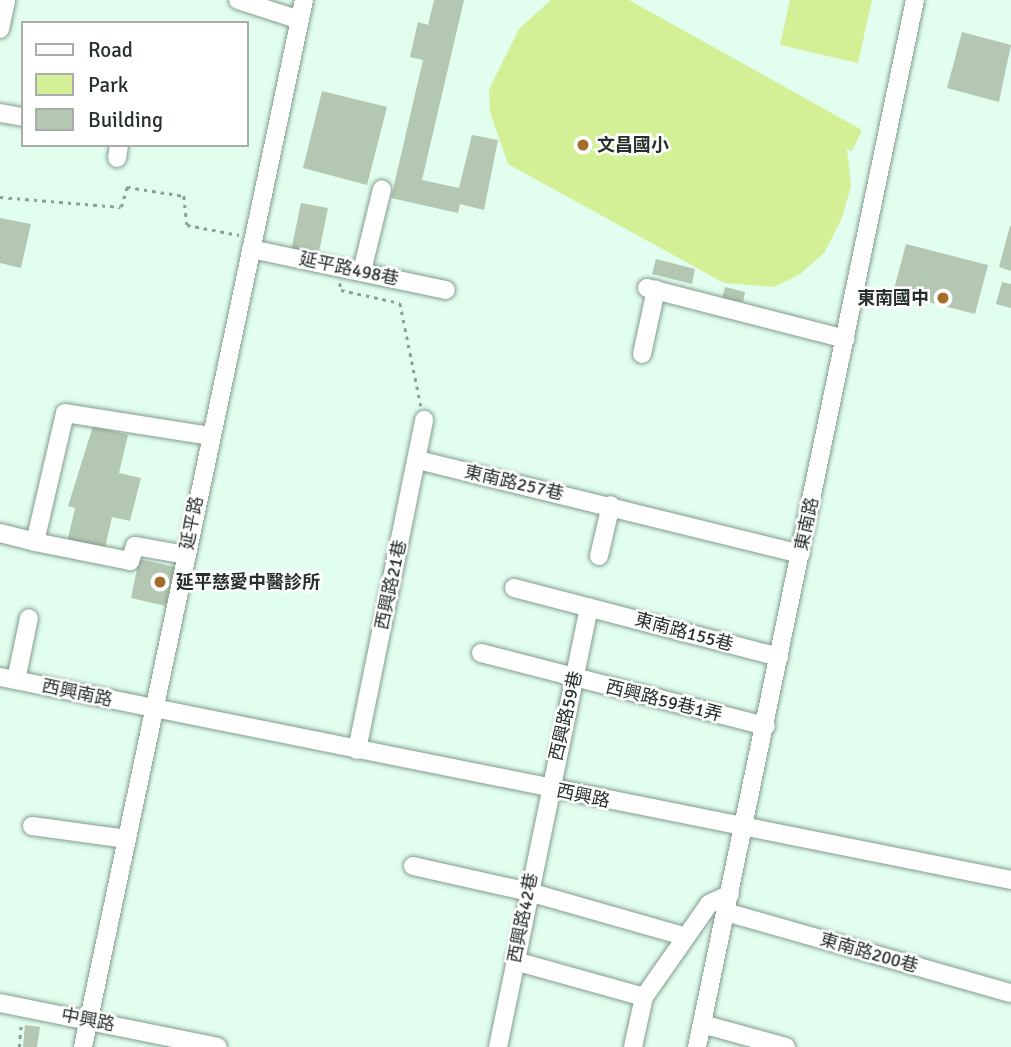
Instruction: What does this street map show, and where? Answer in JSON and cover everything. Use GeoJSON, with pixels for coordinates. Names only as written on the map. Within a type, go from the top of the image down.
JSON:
{"type":"FeatureCollection","features":[{"type":"Feature","properties":{"kind":"street"},"geometry":{"type":"LineString","coordinates":[[0,29],[6,0]]}},
{"type":"Feature","properties":{"kind":"street"},"geometry":{"type":"LineString","coordinates":[[237,0],[300,20]]}},
{"type":"Feature","properties":{"kind":"street","name":"延平路"},"geometry":{"type":"LineString","coordinates":[[83,1047],[304,0]]}},
{"type":"Feature","properties":{"kind":"street","name":"東南路"},"geometry":{"type":"LineString","coordinates":[[697,1047],[766,726],[915,0]]}},
{"type":"Feature","properties":{"kind":"street"},"geometry":{"type":"LineString","coordinates":[[0,113],[21,117]]}},
{"type":"Feature","properties":{"kind":"street"},"geometry":{"type":"LineString","coordinates":[[362,271],[382,189]]}},
{"type":"Feature","properties":{"kind":"street","name":"延平路498巷"},"geometry":{"type":"LineString","coordinates":[[252,243],[338,266],[446,290]]}},
{"type":"Feature","properties":{"kind":"street"},"geometry":{"type":"LineString","coordinates":[[642,354],[652,289],[846,339]]}},
{"type":"Feature","properties":{"kind":"street"},"geometry":{"type":"LineString","coordinates":[[35,542],[65,413],[210,436]]}},
{"type":"Feature","properties":{"kind":"street","name":"西興路21巷"},"geometry":{"type":"LineString","coordinates":[[357,750],[424,420]]}},
{"type":"Feature","properties":{"kind":"street","name":"東南路257巷"},"geometry":{"type":"LineString","coordinates":[[418,460],[611,505],[801,554]]}},
{"type":"Feature","properties":{"kind":"street"},"geometry":{"type":"LineString","coordinates":[[599,556],[611,505]]}},
{"type":"Feature","properties":{"kind":"street"},"geometry":{"type":"LineString","coordinates":[[0,533],[131,561],[135,546],[186,555]]}},
{"type":"Feature","properties":{"kind":"street","name":"東南路155巷"},"geometry":{"type":"LineString","coordinates":[[514,588],[779,657]]}},
{"type":"Feature","properties":{"kind":"street","name":"西興路59巷"},"geometry":{"type":"LineString","coordinates":[[549,788],[589,607]]}},
{"type":"Feature","properties":{"kind":"street"},"geometry":{"type":"LineString","coordinates":[[8,678],[29,618]]}},
{"type":"Feature","properties":{"kind":"street","name":"西興路59巷1弄"},"geometry":{"type":"LineString","coordinates":[[481,653],[575,680],[766,726]]}},
{"type":"Feature","properties":{"kind":"street","name":"西興南路"},"geometry":{"type":"LineString","coordinates":[[8,678],[155,709]]}},
{"type":"Feature","properties":{"kind":"street","name":"西興路"},"geometry":{"type":"LineString","coordinates":[[155,709],[743,829],[1011,880]]}},
{"type":"Feature","properties":{"kind":"street","name":"西興路42巷"},"geometry":{"type":"LineString","coordinates":[[498,1047],[549,788]]}},
{"type":"Feature","properties":{"kind":"street"},"geometry":{"type":"LineString","coordinates":[[32,827],[127,839]]}},
{"type":"Feature","properties":{"kind":"street"},"geometry":{"type":"LineString","coordinates":[[413,866],[529,892],[683,936]]}},
{"type":"Feature","properties":{"kind":"street"},"geometry":{"type":"LineString","coordinates":[[633,1047],[644,997],[683,936],[709,904],[730,894]]}},
{"type":"Feature","properties":{"kind":"street","name":"東南路200巷"},"geometry":{"type":"LineString","coordinates":[[726,912],[1011,993]]}},
{"type":"Feature","properties":{"kind":"street"},"geometry":{"type":"LineString","coordinates":[[515,961],[644,997]]}},
{"type":"Feature","properties":{"kind":"street","name":"中興路"},"geometry":{"type":"LineString","coordinates":[[0,1003],[218,1047]]}},
{"type":"Feature","properties":{"kind":"street"},"geometry":{"type":"LineString","coordinates":[[702,1024],[786,1047]]}},
{"type":"Feature","properties":{"kind":"path"},"geometry":{"type":"LineString","coordinates":[[0,197],[121,207],[127,187],[184,196],[187,225],[252,243]]}},
{"type":"Feature","properties":{"kind":"path"},"geometry":{"type":"LineString","coordinates":[[338,266],[341,290],[400,303],[424,420]]}},
{"type":"Feature","properties":{"kind":"path"},"geometry":{"type":"LineString","coordinates":[[19,1047],[23,1008]]}},
{"type":"Feature","properties":{"kind":"green space"},"geometry":{"type":"Polygon","coordinates":[[[551,0],[629,0],[862,130],[852,151],[847,149],[851,186],[842,218],[824,253],[799,275],[774,287],[724,283],[508,164],[490,112],[489,89],[519,29],[551,0]]]}},
{"type":"Feature","properties":{"kind":"green space"},"geometry":{"type":"Polygon","coordinates":[[[790,0],[872,0],[858,63],[780,45],[790,0]]]}},
{"type":"Feature","properties":{"kind":"building"},"geometry":{"type":"Polygon","coordinates":[[[434,0],[464,0],[422,180],[459,188],[472,135],[498,140],[484,210],[460,204],[458,213],[391,198],[423,60],[410,57],[418,22],[428,25],[434,0]]]}},
{"type":"Feature","properties":{"kind":"building"},"geometry":{"type":"Polygon","coordinates":[[[962,32],[1011,45],[999,102],[947,88],[962,32]]]}},
{"type":"Feature","properties":{"kind":"building"},"geometry":{"type":"Polygon","coordinates":[[[322,91],[387,107],[367,185],[303,168],[322,91]]]}},
{"type":"Feature","properties":{"kind":"building"},"geometry":{"type":"Polygon","coordinates":[[[301,203],[328,208],[317,262],[290,256],[301,203]]]}},
{"type":"Feature","properties":{"kind":"building"},"geometry":{"type":"Polygon","coordinates":[[[0,218],[31,224],[21,268],[0,263],[0,218]]]}},
{"type":"Feature","properties":{"kind":"building"},"geometry":{"type":"Polygon","coordinates":[[[1011,226],[1011,271],[999,267],[1011,226]]]}},
{"type":"Feature","properties":{"kind":"building"},"geometry":{"type":"Polygon","coordinates":[[[906,244],[988,265],[975,314],[893,293],[906,244]]]}},
{"type":"Feature","properties":{"kind":"building"},"geometry":{"type":"Polygon","coordinates":[[[656,259],[695,269],[692,284],[652,274],[656,259]]]}},
{"type":"Feature","properties":{"kind":"building"},"geometry":{"type":"Polygon","coordinates":[[[1002,282],[1011,284],[1011,308],[996,304],[1002,282]]]}},
{"type":"Feature","properties":{"kind":"building"},"geometry":{"type":"Polygon","coordinates":[[[725,287],[745,292],[743,302],[722,298],[725,287]]]}},
{"type":"Feature","properties":{"kind":"building"},"geometry":{"type":"Polygon","coordinates":[[[93,426],[128,435],[119,473],[141,478],[130,521],[112,517],[104,552],[67,543],[75,508],[68,506],[93,426]]]}},
{"type":"Feature","properties":{"kind":"building"},"geometry":{"type":"Polygon","coordinates":[[[139,559],[175,567],[166,606],[131,598],[139,559]]]}},
{"type":"Feature","properties":{"kind":"building"},"geometry":{"type":"Polygon","coordinates":[[[25,1025],[40,1027],[37,1047],[23,1047],[25,1025]]]}},
{"type":"Feature","properties":{"kind":"place","name":"文昌國小"},"geometry":{"type":"Point","coordinates":[583,145]}},
{"type":"Feature","properties":{"kind":"place","name":"東南國中"},"geometry":{"type":"Point","coordinates":[943,298]}},
{"type":"Feature","properties":{"kind":"place","name":"延平慈愛中醫診所"},"geometry":{"type":"Point","coordinates":[160,582]}}]}
